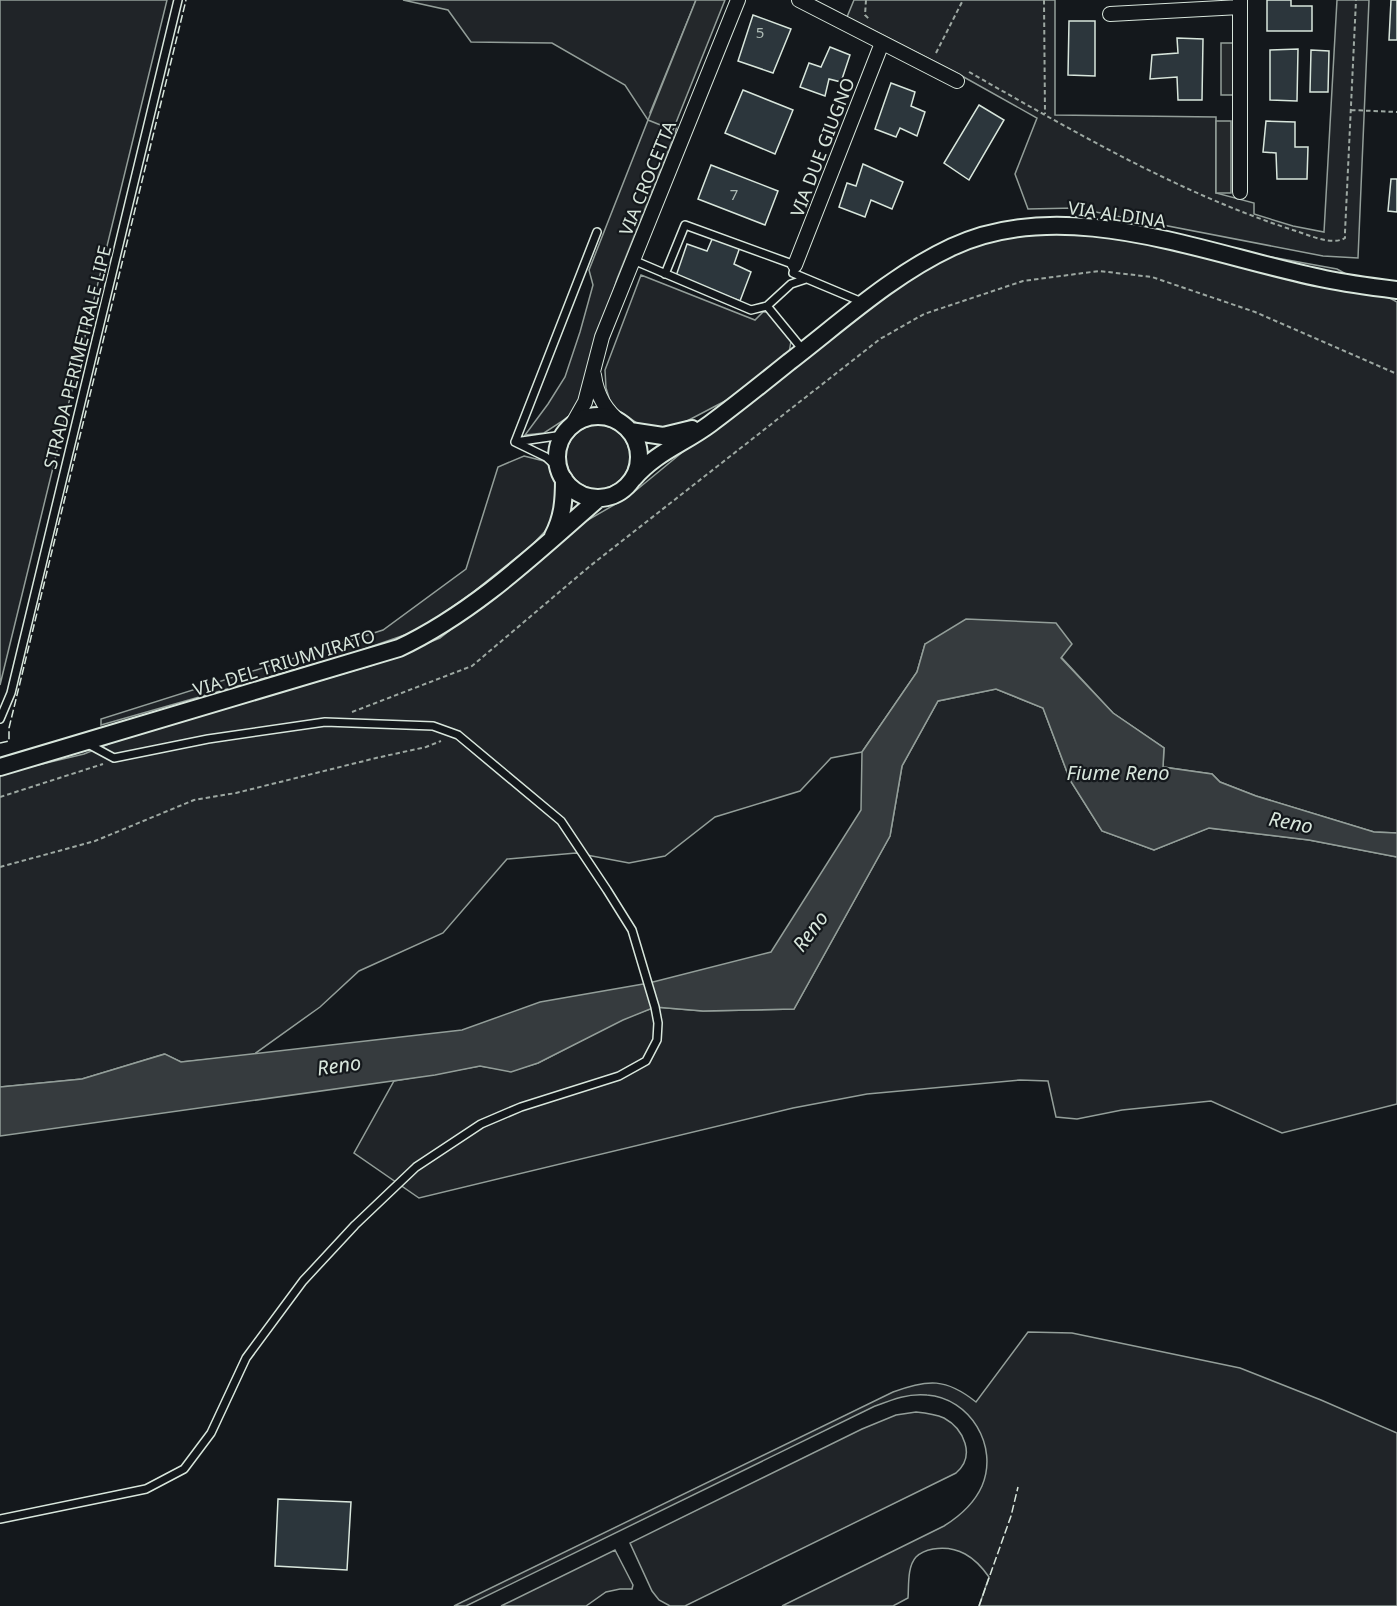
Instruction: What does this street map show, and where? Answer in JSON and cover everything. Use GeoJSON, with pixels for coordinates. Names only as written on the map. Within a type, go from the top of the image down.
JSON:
{"type":"FeatureCollection","features":[{"type":"Feature","properties":{"kind":"street","name":"VIA CROCETTA"},"geometry":{"type":"LineString","coordinates":[[568,430],[585,402],[602,337],[738,0]]}},
{"type":"Feature","properties":{"kind":"street"},"geometry":{"type":"LineString","coordinates":[[799,0],[953,79]]}},
{"type":"Feature","properties":{"kind":"street"},"geometry":{"type":"LineString","coordinates":[[1110,14],[1240,4],[1240,192]]}},
{"type":"Feature","properties":{"kind":"street","name":"VIA DUE GIUGNO"},"geometry":{"type":"LineString","coordinates":[[795,265],[882,43]]}},
{"type":"Feature","properties":{"kind":"street","name":"VIA ALDINA"},"geometry":{"type":"LineString","coordinates":[[633,479],[646,463],[709,425],[864,303],[915,267],[953,246],[1009,230],[1053,225],[1110,230],[1176,242],[1324,279],[1397,290]]}},
{"type":"Feature","properties":{"kind":"street","name":"VIA CROCETTA"},"geometry":{"type":"LineString","coordinates":[[594,370],[597,393],[602,403],[626,428]]}},
{"type":"Feature","properties":{"kind":"street","name":"VIA ALDINA"},"geometry":{"type":"LineString","coordinates":[[626,428],[663,436],[678,434],[737,403]]}},
{"type":"Feature","properties":{"kind":"street"},"geometry":{"type":"LineString","coordinates":[[602,416],[626,428],[636,442],[639,454],[638,467],[633,479],[618,493],[599,498],[579,493],[562,475],[557,459],[559,447],[568,430],[582,419],[602,416]]}},
{"type":"Feature","properties":{"kind":"street","name":"VIA DEL TRIUMVIRATO"},"geometry":{"type":"LineString","coordinates":[[552,539],[560,523],[564,506],[562,475]]}},
{"type":"Feature","properties":{"kind":"street","name":"VIA DEL TRIUMVIRATO"},"geometry":{"type":"LineString","coordinates":[[0,767],[399,648],[429,634],[462,613],[505,580],[599,498]]}},
{"type":"Feature","properties":{"kind":"lane","name":"STRADA PERIMETRALE LIPE"},"geometry":{"type":"LineString","coordinates":[[0,719],[14,682],[178,0]]}},
{"type":"Feature","properties":{"kind":"lane"},"geometry":{"type":"LineString","coordinates":[[665,274],[685,225],[795,265],[793,273],[864,303]]}},
{"type":"Feature","properties":{"kind":"lane"},"geometry":{"type":"LineString","coordinates":[[515,442],[597,232]]}},
{"type":"Feature","properties":{"kind":"lane"},"geometry":{"type":"LineString","coordinates":[[633,260],[751,310],[767,306],[791,284],[806,279]]}},
{"type":"Feature","properties":{"kind":"lane"},"geometry":{"type":"LineString","coordinates":[[767,306],[804,350]]}},
{"type":"Feature","properties":{"kind":"lane"},"geometry":{"type":"LineString","coordinates":[[515,442],[568,430]]}},
{"type":"Feature","properties":{"kind":"lane"},"geometry":{"type":"LineString","coordinates":[[515,442],[546,457],[562,475]]}},
{"type":"Feature","properties":{"kind":"lane"},"geometry":{"type":"LineString","coordinates":[[0,1519],[146,1489],[184,1469],[211,1433],[246,1358],[303,1281],[355,1225],[416,1167],[481,1124],[531,1103],[619,1076],[646,1061],[657,1040],[658,1023],[655,1007],[632,930],[561,821],[458,735],[433,726],[325,722],[208,740],[114,758],[84,742]]}},
{"type":"Feature","properties":{"kind":"path"},"geometry":{"type":"LineString","coordinates":[[935,54],[963,0]]}},
{"type":"Feature","properties":{"kind":"path"},"geometry":{"type":"LineString","coordinates":[[1044,0],[1046,115]]}},
{"type":"Feature","properties":{"kind":"path"},"geometry":{"type":"LineString","coordinates":[[953,79],[953,71],[962,68],[1154,174],[1252,216],[1324,239],[1341,240],[1345,232],[1356,0]]}},
{"type":"Feature","properties":{"kind":"path"},"geometry":{"type":"LineString","coordinates":[[1351,110],[1397,112]]}},
{"type":"Feature","properties":{"kind":"path"},"geometry":{"type":"LineString","coordinates":[[325,722],[472,666],[590,566],[880,339],[924,314],[1023,281],[1099,271],[1152,277],[1255,312],[1397,374]]}},
{"type":"Feature","properties":{"kind":"path"},"geometry":{"type":"LineString","coordinates":[[0,867],[95,841],[194,800],[236,794],[426,747],[458,735]]}},
{"type":"Feature","properties":{"kind":"path"},"geometry":{"type":"LineString","coordinates":[[0,797],[93,768],[114,758]]}},
{"type":"Feature","properties":{"kind":"shaded area"},"geometry":{"type":"Polygon","coordinates":[[[0,0],[167,0],[0,685],[0,0]]]}},
{"type":"Feature","properties":{"kind":"shaded area"},"geometry":{"type":"Polygon","coordinates":[[[403,0],[696,0],[650,113],[677,126],[675,134],[617,279],[578,406],[567,418],[544,433],[525,435],[565,377],[593,285],[589,270],[648,120],[625,85],[552,43],[471,42],[448,10],[403,0]]]}},
{"type":"Feature","properties":{"kind":"shaded area"},"geometry":{"type":"Polygon","coordinates":[[[696,0],[725,0],[673,130],[648,120],[696,0]]]}},
{"type":"Feature","properties":{"kind":"shaded area"},"geometry":{"type":"Polygon","coordinates":[[[854,0],[1055,0],[1055,115],[1216,117],[1216,193],[1254,203],[1254,214],[1293,226],[1324,232],[1337,0],[1369,0],[1358,258],[1323,256],[1075,208],[1028,209],[1015,174],[1037,118],[953,71],[847,17],[854,0]]]}},
{"type":"Feature","properties":{"kind":"shaded area"},"geometry":{"type":"Polygon","coordinates":[[[1221,43],[1234,43],[1234,95],[1221,95],[1221,43]]]}},
{"type":"Feature","properties":{"kind":"shaded area"},"geometry":{"type":"Polygon","coordinates":[[[1216,121],[1231,121],[1231,193],[1216,193],[1216,121]]]}},
{"type":"Feature","properties":{"kind":"shaded area"},"geometry":{"type":"Polygon","coordinates":[[[1124,230],[1337,269],[1397,302],[1397,833],[1374,832],[1256,796],[1220,782],[1212,774],[1163,767],[1164,748],[1113,713],[1061,657],[925,644],[917,672],[862,752],[831,758],[800,791],[715,817],[665,856],[629,863],[576,853],[507,859],[443,933],[359,971],[320,1007],[253,1055],[181,1062],[164,1054],[82,1079],[0,1087],[0,774],[84,754],[121,739],[373,665],[440,638],[586,521],[628,497],[770,380],[961,236],[1124,230]]]}},
{"type":"Feature","properties":{"kind":"shaded area"},"geometry":{"type":"Polygon","coordinates":[[[641,275],[755,320],[763,312],[767,312],[791,341],[789,353],[727,400],[687,421],[660,430],[640,425],[615,408],[610,401],[606,388],[605,370],[641,275]]]}},
{"type":"Feature","properties":{"kind":"shaded area"},"geometry":{"type":"Polygon","coordinates":[[[598,425],[610,427],[621,434],[628,445],[630,457],[628,469],[621,480],[610,487],[598,489],[586,487],[575,480],[568,469],[566,457],[568,445],[575,434],[586,427],[598,425]]]}},
{"type":"Feature","properties":{"kind":"shaded area"},"geometry":{"type":"Polygon","coordinates":[[[524,456],[548,462],[557,480],[559,488],[549,527],[532,545],[472,593],[419,630],[350,654],[101,725],[101,719],[383,630],[466,569],[498,467],[524,456]]]}},
{"type":"Feature","properties":{"kind":"shaded area"},"geometry":{"type":"Polygon","coordinates":[[[996,689],[1043,708],[1070,780],[1102,831],[1154,850],[1208,828],[1309,840],[1397,857],[1397,1104],[1282,1133],[1211,1101],[1122,1110],[1077,1119],[1056,1117],[1048,1081],[1020,1080],[867,1094],[793,1108],[419,1198],[354,1153],[394,1081],[480,1066],[511,1071],[538,1063],[623,1019],[655,1007],[703,1011],[794,1009],[890,836],[902,766],[938,701],[996,689]]]}},
{"type":"Feature","properties":{"kind":"shaded area"},"geometry":{"type":"Polygon","coordinates":[[[1028,1332],[1072,1333],[1240,1368],[1397,1433],[1397,1606],[979,1606],[989,1577],[972,1558],[958,1551],[942,1548],[927,1551],[916,1557],[910,1571],[908,1598],[893,1606],[782,1606],[944,1526],[961,1514],[975,1498],[982,1486],[987,1455],[977,1427],[956,1405],[942,1398],[913,1395],[873,1407],[466,1606],[454,1606],[893,1392],[917,1385],[936,1383],[955,1388],[976,1402],[1028,1332]]]}},
{"type":"Feature","properties":{"kind":"shaded area"},"geometry":{"type":"Polygon","coordinates":[[[916,1412],[944,1418],[962,1436],[965,1443],[965,1459],[956,1473],[685,1606],[670,1606],[659,1600],[652,1591],[630,1543],[862,1429],[896,1415],[916,1412]]]}},
{"type":"Feature","properties":{"kind":"shaded area"},"geometry":{"type":"Polygon","coordinates":[[[615,1550],[633,1585],[632,1589],[606,1592],[586,1606],[501,1606],[615,1550]]]}},
{"type":"Feature","properties":{"kind":"water","name":"Fiume Reno"},"geometry":{"type":"Polygon","coordinates":[[[966,619],[1056,623],[1072,644],[1061,658],[1113,713],[1164,748],[1163,767],[1212,774],[1220,782],[1256,796],[1374,832],[1397,833],[1397,857],[1309,840],[1209,828],[1154,850],[1102,831],[1070,780],[1043,708],[996,689],[938,701],[902,766],[890,836],[794,1009],[703,1011],[655,1007],[623,1020],[538,1063],[511,1072],[480,1066],[435,1075],[0,1136],[0,1087],[82,1079],[165,1054],[181,1062],[462,1030],[540,1002],[649,983],[771,952],[861,810],[862,752],[917,672],[925,644],[966,619]]]}},
{"type":"Feature","properties":{"kind":"building"},"geometry":{"type":"Polygon","coordinates":[[[1267,0],[1291,0],[1291,6],[1312,6],[1312,31],[1267,31],[1267,0]]]}},
{"type":"Feature","properties":{"kind":"building"},"geometry":{"type":"Polygon","coordinates":[[[1391,0],[1397,0],[1397,40],[1389,40],[1391,0]]]}},
{"type":"Feature","properties":{"kind":"building"},"geometry":{"type":"Polygon","coordinates":[[[753,15],[791,29],[773,73],[738,61],[753,15]]]}},
{"type":"Feature","properties":{"kind":"building"},"geometry":{"type":"Polygon","coordinates":[[[1069,21],[1095,21],[1095,76],[1068,75],[1069,21]]]}},
{"type":"Feature","properties":{"kind":"building"},"geometry":{"type":"Polygon","coordinates":[[[1177,38],[1203,39],[1202,100],[1178,100],[1177,77],[1150,79],[1152,55],[1178,53],[1177,38]]]}},
{"type":"Feature","properties":{"kind":"building"},"geometry":{"type":"Polygon","coordinates":[[[830,47],[850,55],[841,82],[829,79],[825,96],[800,87],[809,63],[821,67],[830,47]]]}},
{"type":"Feature","properties":{"kind":"building"},"geometry":{"type":"Polygon","coordinates":[[[1298,49],[1297,101],[1270,100],[1270,50],[1298,49]]]}},
{"type":"Feature","properties":{"kind":"building"},"geometry":{"type":"Polygon","coordinates":[[[1311,50],[1329,51],[1328,92],[1310,92],[1311,50]]]}},
{"type":"Feature","properties":{"kind":"building"},"geometry":{"type":"Polygon","coordinates":[[[891,83],[915,92],[911,106],[925,112],[917,136],[900,128],[896,137],[875,129],[891,83]]]}},
{"type":"Feature","properties":{"kind":"building"},"geometry":{"type":"Polygon","coordinates":[[[743,90],[793,110],[775,154],[725,133],[743,90]]]}},
{"type":"Feature","properties":{"kind":"building"},"geometry":{"type":"Polygon","coordinates":[[[979,105],[1004,120],[969,180],[944,163],[979,105]]]}},
{"type":"Feature","properties":{"kind":"building"},"geometry":{"type":"Polygon","coordinates":[[[1266,121],[1295,122],[1295,147],[1308,147],[1307,179],[1277,179],[1276,153],[1263,152],[1266,121]]]}},
{"type":"Feature","properties":{"kind":"building"},"geometry":{"type":"Polygon","coordinates":[[[863,164],[903,182],[892,209],[871,200],[865,217],[839,207],[847,183],[856,186],[863,164]]]}},
{"type":"Feature","properties":{"kind":"building"},"geometry":{"type":"Polygon","coordinates":[[[711,165],[778,191],[765,225],[698,199],[711,165]]]}},
{"type":"Feature","properties":{"kind":"building"},"geometry":{"type":"Polygon","coordinates":[[[1391,179],[1397,179],[1397,212],[1388,211],[1391,179]]]}},
{"type":"Feature","properties":{"kind":"building"},"geometry":{"type":"Polygon","coordinates":[[[713,237],[740,247],[734,264],[751,272],[740,301],[676,276],[687,244],[707,251],[713,237]]]}},
{"type":"Feature","properties":{"kind":"building"},"geometry":{"type":"Polygon","coordinates":[[[278,1499],[351,1502],[347,1570],[275,1566],[278,1499]]]}},
{"type":"Feature","properties":{"kind":"fence"},"geometry":{"type":"LineString","coordinates":[[0,743],[9,741],[9,728],[186,0]]}},
{"type":"Feature","properties":{"kind":"fence"},"geometry":{"type":"LineString","coordinates":[[979,1606],[1011,1516],[1018,1487]]}},
{"type":"Feature","properties":{"kind":"water label","name":"Reno"},"geometry":{"type":"Point","coordinates":[1291,822]}},
{"type":"Feature","properties":{"kind":"water label","name":"Reno"},"geometry":{"type":"Point","coordinates":[810,931]}},
{"type":"Feature","properties":{"kind":"water label","name":"Reno"},"geometry":{"type":"Point","coordinates":[339,1065]}}]}
